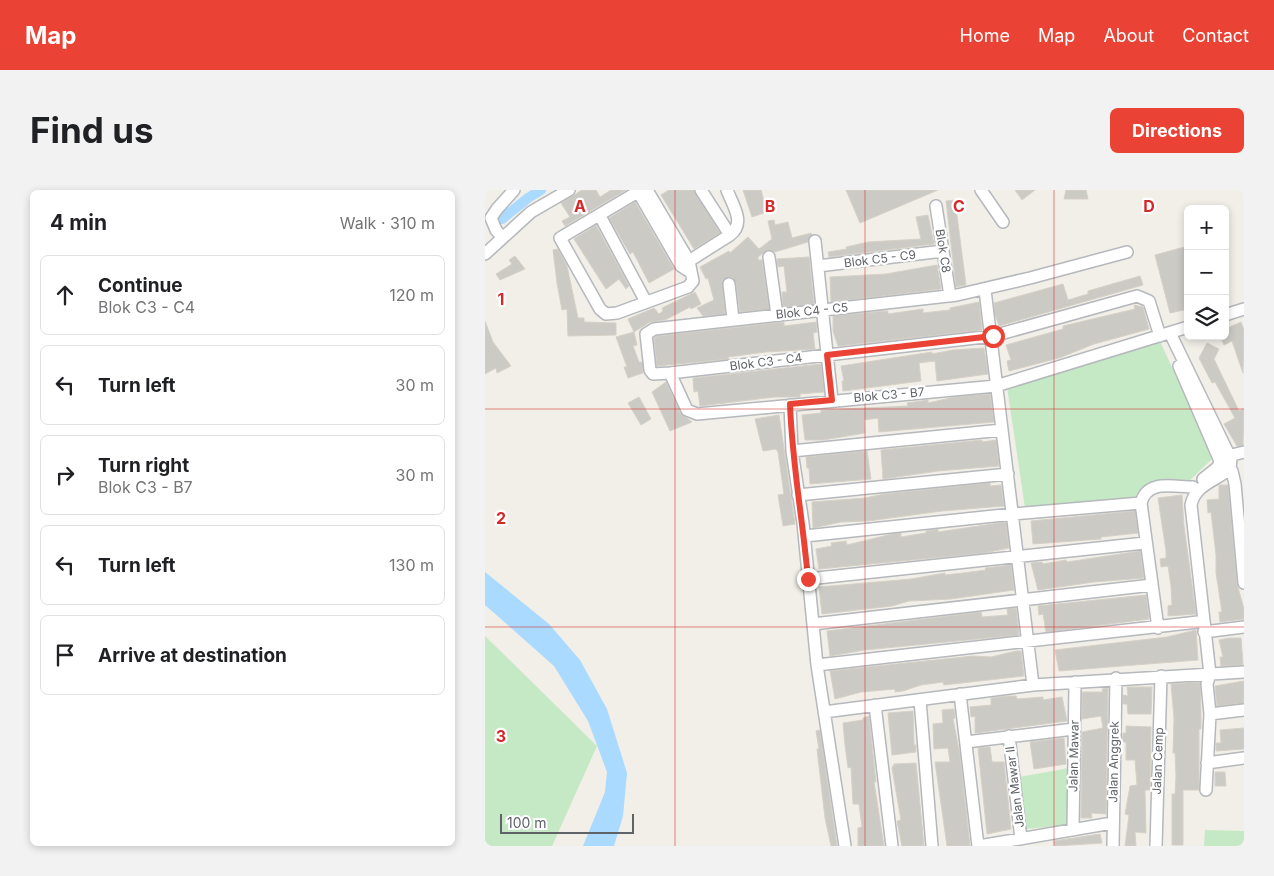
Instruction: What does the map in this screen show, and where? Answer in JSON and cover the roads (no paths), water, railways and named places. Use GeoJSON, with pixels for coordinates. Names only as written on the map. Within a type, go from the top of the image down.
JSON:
{"type":"FeatureCollection","features":[{"type":"Feature","properties":{"kind":"street"},"geometry":{"type":"LineString","coordinates":[[503,237],[491,222],[491,218],[497,208],[514,190]]}},
{"type":"Feature","properties":{"kind":"street"},"geometry":{"type":"LineString","coordinates":[[485,254],[531,212],[569,190]]}},
{"type":"Feature","properties":{"kind":"street"},"geometry":{"type":"LineString","coordinates":[[641,190],[687,266],[693,281],[690,286],[617,313],[604,313],[561,241],[561,237],[601,216],[641,190]]}},
{"type":"Feature","properties":{"kind":"street"},"geometry":{"type":"LineString","coordinates":[[701,190],[730,235]]}},
{"type":"Feature","properties":{"kind":"street"},"geometry":{"type":"LineString","coordinates":[[687,266],[736,230],[739,222],[727,190]]}},
{"type":"Feature","properties":{"kind":"street"},"geometry":{"type":"LineString","coordinates":[[981,190],[1003,222]]}},
{"type":"Feature","properties":{"kind":"street","name":"Blok C8"},"geometry":{"type":"LineString","coordinates":[[936,206],[950,296]]}},
{"type":"Feature","properties":{"kind":"street"},"geometry":{"type":"LineString","coordinates":[[601,216],[646,302]]}},
{"type":"Feature","properties":{"kind":"street"},"geometry":{"type":"LineString","coordinates":[[815,241],[832,400]]}},
{"type":"Feature","properties":{"kind":"street","name":"Blok C5 - C9"},"geometry":{"type":"LineString","coordinates":[[817,266],[943,251]]}},
{"type":"Feature","properties":{"kind":"street","name":"Blok C4 - C5"},"geometry":{"type":"LineString","coordinates":[[645,340],[646,334],[654,329],[950,296],[985,290],[1127,252]]}},
{"type":"Feature","properties":{"kind":"street"},"geometry":{"type":"LineString","coordinates":[[769,257],[777,315]]}},
{"type":"Feature","properties":{"kind":"street"},"geometry":{"type":"LineString","coordinates":[[729,284],[733,319]]}},
{"type":"Feature","properties":{"kind":"street"},"geometry":{"type":"LineString","coordinates":[[985,290],[993,336],[996,386],[1024,599],[1027,643],[1033,685]]}},
{"type":"Feature","properties":{"kind":"street","name":"Blok C3 - C4"},"geometry":{"type":"LineString","coordinates":[[645,340],[652,372],[670,373],[993,336],[1137,296],[1146,298],[1165,334]]}},
{"type":"Feature","properties":{"kind":"street"},"geometry":{"type":"LineString","coordinates":[[1229,314],[1244,309]]}},
{"type":"Feature","properties":{"kind":"street","name":"Blok C3 - B7"},"geometry":{"type":"LineString","coordinates":[[670,373],[690,412],[697,414],[996,386],[1077,359],[1184,328]]}},
{"type":"Feature","properties":{"kind":"street"},"geometry":{"type":"LineString","coordinates":[[1165,334],[1235,484],[1244,583]]}},
{"type":"Feature","properties":{"kind":"street"},"geometry":{"type":"LineString","coordinates":[[786,405],[805,536],[817,665],[845,846]]}},
{"type":"Feature","properties":{"kind":"street"},"geometry":{"type":"LineString","coordinates":[[792,451],[1002,430]]}},
{"type":"Feature","properties":{"kind":"street"},"geometry":{"type":"LineString","coordinates":[[1207,790],[1210,714],[1185,498],[1193,487],[1225,461],[1244,452]]}},
{"type":"Feature","properties":{"kind":"street"},"geometry":{"type":"LineString","coordinates":[[1206,678],[1204,632],[1191,505],[1193,498],[1225,461]]}},
{"type":"Feature","properties":{"kind":"street"},"geometry":{"type":"LineString","coordinates":[[798,495],[1008,474]]}},
{"type":"Feature","properties":{"kind":"street"},"geometry":{"type":"LineString","coordinates":[[1158,628],[1141,503],[1144,493],[1153,487],[1193,487]]}},
{"type":"Feature","properties":{"kind":"street"},"geometry":{"type":"LineString","coordinates":[[805,536],[1013,514],[1141,503]]}},
{"type":"Feature","properties":{"kind":"street"},"geometry":{"type":"LineString","coordinates":[[808,579],[1145,543]]}},
{"type":"Feature","properties":{"kind":"street"},"geometry":{"type":"LineString","coordinates":[[813,624],[1153,585]]}},
{"type":"Feature","properties":{"kind":"street"},"geometry":{"type":"LineString","coordinates":[[817,665],[1027,643],[1198,622]]}},
{"type":"Feature","properties":{"kind":"street"},"geometry":{"type":"LineString","coordinates":[[1204,632],[1244,627]]}},
{"type":"Feature","properties":{"kind":"street"},"geometry":{"type":"LineString","coordinates":[[824,712],[1033,685],[1157,676],[1206,678],[1244,672]]}},
{"type":"Feature","properties":{"kind":"street"},"geometry":{"type":"LineString","coordinates":[[1149,846],[1157,676]]}},
{"type":"Feature","properties":{"kind":"street","name":"Jalan Cemp"},"geometry":{"type":"LineString","coordinates":[[1156,846],[1157,676]]}},
{"type":"Feature","properties":{"kind":"street","name":"Jalan Anggrek"},"geometry":{"type":"LineString","coordinates":[[1113,846],[1116,678]]}},
{"type":"Feature","properties":{"kind":"street","name":"Jalan Mawar"},"geometry":{"type":"LineString","coordinates":[[1073,830],[1075,682]]}},
{"type":"Feature","properties":{"kind":"street"},"geometry":{"type":"LineString","coordinates":[[959,694],[978,846],[1112,823]]}},
{"type":"Feature","properties":{"kind":"street"},"geometry":{"type":"LineString","coordinates":[[920,700],[932,846]]}},
{"type":"Feature","properties":{"kind":"street"},"geometry":{"type":"LineString","coordinates":[[875,705],[892,846]]}},
{"type":"Feature","properties":{"kind":"street"},"geometry":{"type":"LineString","coordinates":[[1210,714],[1244,710]]}},
{"type":"Feature","properties":{"kind":"street"},"geometry":{"type":"LineString","coordinates":[[966,742],[1074,729]]}},
{"type":"Feature","properties":{"kind":"street","name":"Jalan Mawar II"},"geometry":{"type":"LineString","coordinates":[[1009,736],[1021,839]]}},
{"type":"Feature","properties":{"kind":"street"},"geometry":{"type":"LineString","coordinates":[[1207,763],[1244,758]]}},
{"type":"Feature","properties":{"kind":"water"},"geometry":{"type":"Polygon","coordinates":[[[485,572],[549,624],[580,660],[607,709],[627,773],[623,816],[614,846],[583,846],[605,792],[607,772],[588,721],[554,666],[485,605],[485,572]]]}},
{"type":"Feature","properties":{"kind":"waterway"},"geometry":{"type":"LineString","coordinates":[[502,219],[541,190]]}}]}
